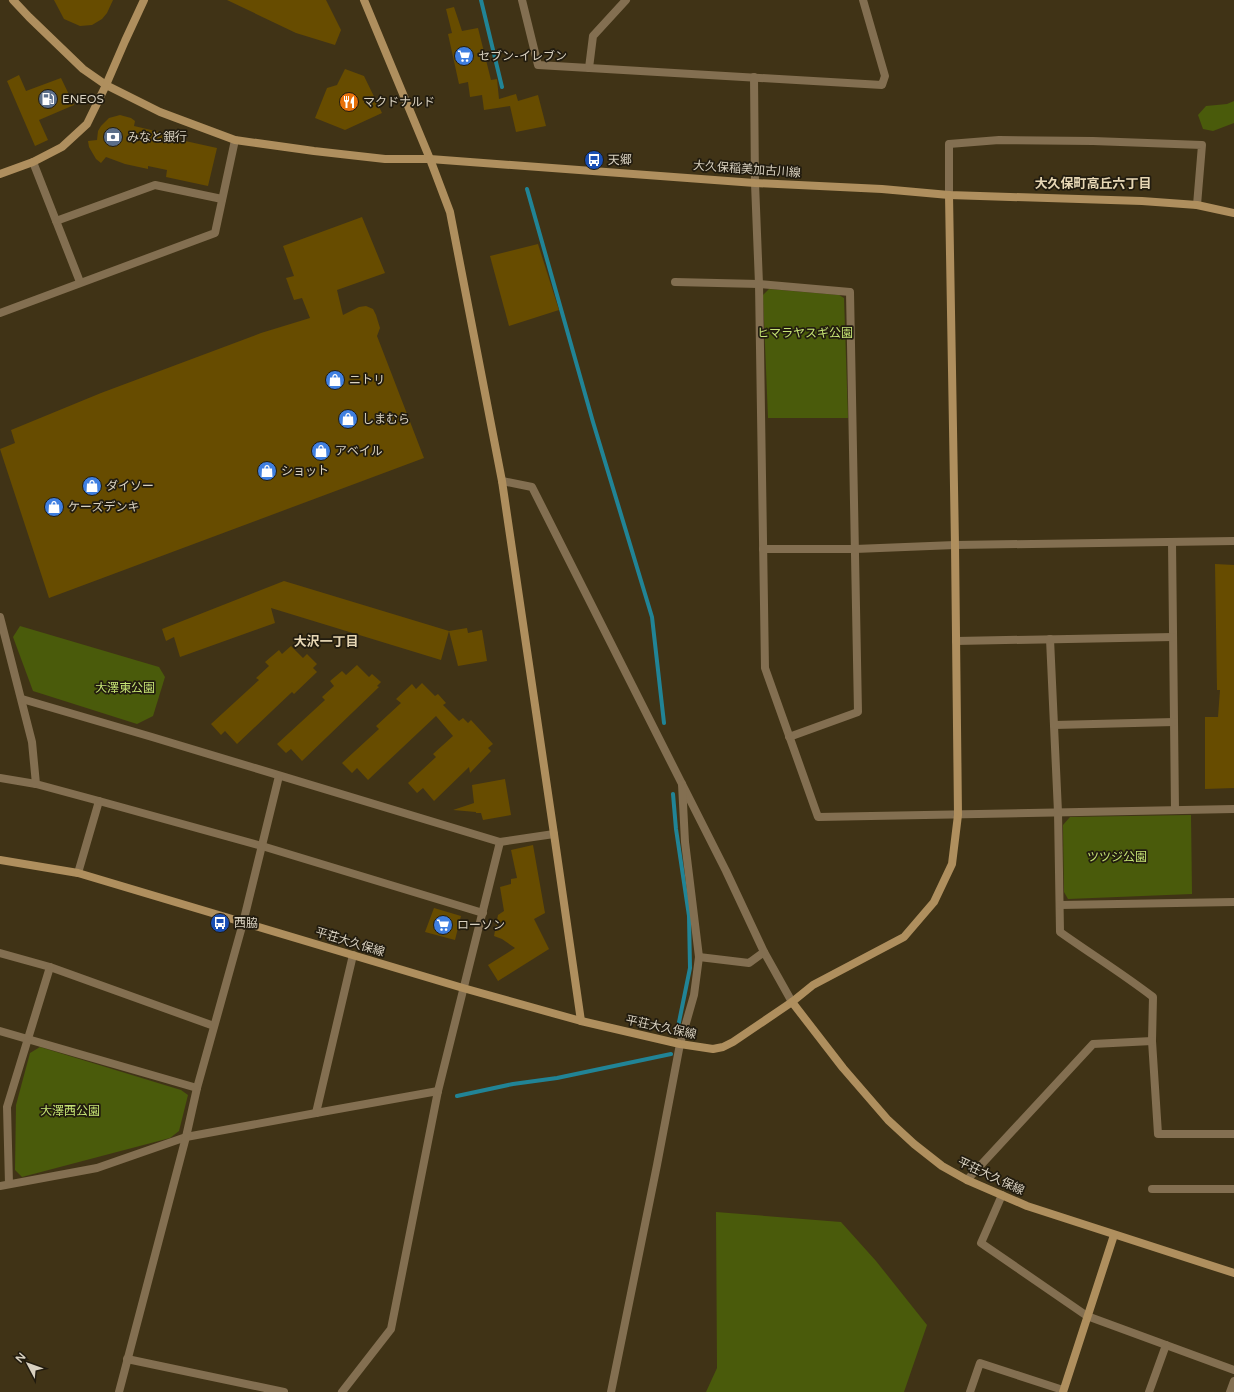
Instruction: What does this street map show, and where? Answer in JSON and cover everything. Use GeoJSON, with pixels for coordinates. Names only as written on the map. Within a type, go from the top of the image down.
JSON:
{"type":"FeatureCollection","features":[{"type":"Feature","properties":{"kind":"street","name":"大久保稲美加古川線"},"geometry":{"type":"LineString","coordinates":[[13,0],[83,69],[106,85],[160,112],[235,140],[314,151],[385,158],[430,159],[755,183],[882,189],[949,195],[1197,205],[1234,213]]}},
{"type":"Feature","properties":{"kind":"street"},"geometry":{"type":"LineString","coordinates":[[0,174],[33,162],[62,148],[86,124],[106,85],[124,41],[144,0]]}},
{"type":"Feature","properties":{"kind":"street"},"geometry":{"type":"LineString","coordinates":[[364,0],[430,159],[450,212],[502,481],[581,1022]]}},
{"type":"Feature","properties":{"kind":"street"},"geometry":{"type":"LineString","coordinates":[[522,0],[538,65],[882,85],[885,76],[863,0]]}},
{"type":"Feature","properties":{"kind":"street"},"geometry":{"type":"LineString","coordinates":[[589,68],[593,36],[626,0]]}},
{"type":"Feature","properties":{"kind":"street"},"geometry":{"type":"LineString","coordinates":[[754,77],[755,183],[759,284],[764,668],[818,817],[1234,809]]}},
{"type":"Feature","properties":{"kind":"street"},"geometry":{"type":"LineString","coordinates":[[0,313],[215,233],[235,140]]}},
{"type":"Feature","properties":{"kind":"street"},"geometry":{"type":"LineString","coordinates":[[502,481],[532,487],[682,784],[764,952],[792,1002],[813,985],[904,937],[934,902],[952,864],[958,815],[949,144],[999,140],[1093,141],[1202,145],[1197,205]]}},
{"type":"Feature","properties":{"kind":"street"},"geometry":{"type":"LineString","coordinates":[[33,162],[80,282]]}},
{"type":"Feature","properties":{"kind":"street"},"geometry":{"type":"LineString","coordinates":[[56,221],[154,185],[222,199]]}},
{"type":"Feature","properties":{"kind":"street"},"geometry":{"type":"LineString","coordinates":[[675,282],[759,284],[850,292],[858,712],[789,737]]}},
{"type":"Feature","properties":{"kind":"street"},"geometry":{"type":"LineString","coordinates":[[762,549],[854,549],[955,545],[1234,541]]}},
{"type":"Feature","properties":{"kind":"street"},"geometry":{"type":"LineString","coordinates":[[1172,542],[1175,810]]}},
{"type":"Feature","properties":{"kind":"street"},"geometry":{"type":"LineString","coordinates":[[0,617],[32,742],[36,784]]}},
{"type":"Feature","properties":{"kind":"street"},"geometry":{"type":"LineString","coordinates":[[956,641],[1173,637]]}},
{"type":"Feature","properties":{"kind":"street"},"geometry":{"type":"LineString","coordinates":[[1050,639],[1058,812],[1060,932],[1096,958],[1130,979],[1153,997],[1152,1041],[1158,1134],[1234,1134]]}},
{"type":"Feature","properties":{"kind":"street"},"geometry":{"type":"LineString","coordinates":[[22,699],[500,842],[554,834]]}},
{"type":"Feature","properties":{"kind":"street"},"geometry":{"type":"LineString","coordinates":[[1054,725],[1174,722]]}},
{"type":"Feature","properties":{"kind":"street"},"geometry":{"type":"LineString","coordinates":[[119,1392],[186,1137],[197,1088],[243,923],[279,776]]}},
{"type":"Feature","properties":{"kind":"street"},"geometry":{"type":"LineString","coordinates":[[0,778],[36,784],[262,846],[482,913]]}},
{"type":"Feature","properties":{"kind":"street"},"geometry":{"type":"LineString","coordinates":[[611,1392],[680,1044],[694,995],[699,957],[685,842],[682,784]]}},
{"type":"Feature","properties":{"kind":"street"},"geometry":{"type":"LineString","coordinates":[[78,873],[99,801]]}},
{"type":"Feature","properties":{"kind":"street"},"geometry":{"type":"LineString","coordinates":[[342,1392],[390,1329],[438,1091],[500,842]]}},
{"type":"Feature","properties":{"kind":"street","name":"平荘大久保線"},"geometry":{"type":"LineString","coordinates":[[0,860],[78,873],[581,1022],[680,1044],[713,1049],[723,1047],[733,1042],[792,1002],[843,1068],[888,1120],[914,1144],[942,1166],[967,1180],[1027,1206],[1234,1273]]}},
{"type":"Feature","properties":{"kind":"street"},"geometry":{"type":"LineString","coordinates":[[1060,905],[1234,902]]}},
{"type":"Feature","properties":{"kind":"street"},"geometry":{"type":"LineString","coordinates":[[699,957],[749,963],[764,952]]}},
{"type":"Feature","properties":{"kind":"street"},"geometry":{"type":"LineString","coordinates":[[0,953],[50,967],[214,1026]]}},
{"type":"Feature","properties":{"kind":"street"},"geometry":{"type":"LineString","coordinates":[[316,1113],[353,955]]}},
{"type":"Feature","properties":{"kind":"street"},"geometry":{"type":"LineString","coordinates":[[9,1184],[3,1106],[28,1039],[50,967]]}},
{"type":"Feature","properties":{"kind":"street"},"geometry":{"type":"LineString","coordinates":[[0,1031],[197,1088]]}},
{"type":"Feature","properties":{"kind":"street"},"geometry":{"type":"LineString","coordinates":[[967,1180],[1092,1044],[1152,1041]]}},
{"type":"Feature","properties":{"kind":"street"},"geometry":{"type":"LineString","coordinates":[[0,1186],[97,1168],[186,1137],[438,1091]]}},
{"type":"Feature","properties":{"kind":"street"},"geometry":{"type":"LineString","coordinates":[[1152,1189],[1234,1189]]}},
{"type":"Feature","properties":{"kind":"street"},"geometry":{"type":"LineString","coordinates":[[1002,1195],[981,1243],[1088,1316],[1234,1370]]}},
{"type":"Feature","properties":{"kind":"street"},"geometry":{"type":"LineString","coordinates":[[970,1392],[980,1363],[1063,1391],[1114,1235]]}},
{"type":"Feature","properties":{"kind":"street"},"geometry":{"type":"LineString","coordinates":[[1149,1392],[1166,1345]]}},
{"type":"Feature","properties":{"kind":"street"},"geometry":{"type":"LineString","coordinates":[[127,1359],[284,1392]]}},
{"type":"Feature","properties":{"kind":"street"},"geometry":{"type":"LineString","coordinates":[[1230,1392],[1234,1381]]}},
{"type":"Feature","properties":{"kind":"green space"},"geometry":{"type":"Polygon","coordinates":[[[1234,101],[1234,123],[1213,131],[1203,129],[1198,115],[1206,106],[1227,104],[1234,101]]]}},
{"type":"Feature","properties":{"kind":"green space","name":"ヒマラヤスギ公園"},"geometry":{"type":"Polygon","coordinates":[[[769,289],[839,295],[844,298],[848,418],[768,418],[763,295],[769,289]]]}},
{"type":"Feature","properties":{"kind":"green space","name":"大澤東公園"},"geometry":{"type":"Polygon","coordinates":[[[20,626],[159,667],[165,677],[153,716],[137,724],[33,691],[13,637],[20,626]]]}},
{"type":"Feature","properties":{"kind":"green space","name":"ツツジ公園"},"geometry":{"type":"Polygon","coordinates":[[[1191,815],[1192,894],[1068,899],[1064,892],[1063,825],[1070,817],[1191,815]]]}},
{"type":"Feature","properties":{"kind":"green space","name":"大澤西公園"},"geometry":{"type":"Polygon","coordinates":[[[40,1047],[181,1090],[188,1095],[179,1131],[170,1138],[22,1177],[15,1170],[16,1105],[30,1053],[40,1047]]]}},
{"type":"Feature","properties":{"kind":"green space"},"geometry":{"type":"Polygon","coordinates":[[[716,1212],[841,1222],[876,1261],[927,1325],[904,1392],[706,1392],[717,1368],[716,1212]]]}},
{"type":"Feature","properties":{"kind":"building"},"geometry":{"type":"Polygon","coordinates":[[[54,0],[113,0],[107,13],[102,19],[92,25],[80,26],[64,19],[54,0]]]}},
{"type":"Feature","properties":{"kind":"building"},"geometry":{"type":"Polygon","coordinates":[[[227,0],[326,0],[341,30],[335,45],[296,33],[227,0]]]}},
{"type":"Feature","properties":{"kind":"building"},"geometry":{"type":"Polygon","coordinates":[[[454,7],[462,31],[478,28],[491,80],[497,79],[499,99],[516,94],[518,101],[538,95],[546,126],[516,132],[510,106],[484,110],[482,95],[470,97],[468,82],[459,84],[448,34],[452,33],[446,9],[454,7]]]}},
{"type":"Feature","properties":{"kind":"building"},"geometry":{"type":"Polygon","coordinates":[[[345,69],[364,76],[382,113],[345,130],[315,118],[327,88],[337,85],[345,69]]]}},
{"type":"Feature","properties":{"kind":"building"},"geometry":{"type":"Polygon","coordinates":[[[19,75],[26,91],[61,78],[74,105],[39,120],[48,140],[35,146],[7,81],[19,75]]]}},
{"type":"Feature","properties":{"kind":"building"},"geometry":{"type":"Polygon","coordinates":[[[120,115],[131,118],[135,121],[134,126],[168,134],[167,137],[217,148],[208,186],[166,177],[167,170],[148,166],[148,169],[125,164],[106,157],[101,163],[96,159],[89,147],[88,141],[97,140],[98,131],[101,126],[109,118],[120,115]]]}},
{"type":"Feature","properties":{"kind":"building"},"geometry":{"type":"Polygon","coordinates":[[[362,217],[385,273],[337,290],[343,315],[359,307],[366,306],[373,309],[380,328],[377,336],[424,458],[49,598],[0,449],[15,443],[11,430],[101,393],[261,333],[310,318],[302,298],[294,300],[286,278],[294,276],[283,246],[362,217]]]}},
{"type":"Feature","properties":{"kind":"building"},"geometry":{"type":"Polygon","coordinates":[[[538,244],[559,310],[509,326],[490,256],[538,244]]]}},
{"type":"Feature","properties":{"kind":"building"},"geometry":{"type":"Polygon","coordinates":[[[1215,564],[1234,565],[1234,788],[1205,789],[1205,717],[1218,717],[1220,690],[1217,690],[1215,564]]]}},
{"type":"Feature","properties":{"kind":"building"},"geometry":{"type":"Polygon","coordinates":[[[284,581],[449,631],[441,660],[271,608],[275,623],[180,657],[174,637],[166,641],[162,629],[284,581]]]}},
{"type":"Feature","properties":{"kind":"building"},"geometry":{"type":"Polygon","coordinates":[[[467,628],[468,633],[482,630],[487,661],[458,666],[449,631],[467,628]]]}},
{"type":"Feature","properties":{"kind":"building"},"geometry":{"type":"Polygon","coordinates":[[[291,646],[303,658],[307,654],[317,664],[313,668],[317,672],[294,694],[292,692],[237,744],[225,731],[221,735],[211,724],[259,680],[256,678],[269,666],[265,662],[279,650],[282,654],[291,646]]]}},
{"type":"Feature","properties":{"kind":"building"},"geometry":{"type":"Polygon","coordinates":[[[357,665],[369,677],[372,674],[381,682],[377,686],[379,687],[302,761],[291,749],[286,753],[277,744],[325,700],[322,697],[334,686],[330,681],[342,671],[346,675],[357,665]]]}},
{"type":"Feature","properties":{"kind":"building"},"geometry":{"type":"Polygon","coordinates":[[[422,683],[435,696],[438,694],[446,703],[443,705],[459,721],[463,718],[468,723],[471,720],[493,744],[488,748],[491,751],[470,773],[469,767],[434,801],[423,788],[417,793],[408,783],[436,757],[433,754],[453,736],[436,716],[368,780],[357,768],[352,773],[342,763],[379,729],[376,726],[401,703],[396,699],[412,684],[416,689],[422,683]]]}},
{"type":"Feature","properties":{"kind":"building"},"geometry":{"type":"Polygon","coordinates":[[[505,779],[511,815],[483,820],[481,813],[453,810],[474,803],[472,785],[505,779]]]}},
{"type":"Feature","properties":{"kind":"building"},"geometry":{"type":"Polygon","coordinates":[[[533,845],[545,913],[534,919],[549,949],[498,981],[488,965],[515,948],[502,939],[494,936],[498,915],[504,911],[500,887],[511,884],[511,879],[517,878],[511,850],[533,845]]]}},
{"type":"Feature","properties":{"kind":"building"},"geometry":{"type":"Polygon","coordinates":[[[434,908],[461,916],[455,940],[425,932],[434,908]]]}},
{"type":"Feature","properties":{"kind":"waterway"},"geometry":{"type":"LineString","coordinates":[[481,0],[502,87]]}},
{"type":"Feature","properties":{"kind":"waterway"},"geometry":{"type":"LineString","coordinates":[[527,189],[593,422],[652,617],[664,723]]}},
{"type":"Feature","properties":{"kind":"waterway"},"geometry":{"type":"LineString","coordinates":[[673,794],[676,829],[689,916],[690,968],[677,1032]]}},
{"type":"Feature","properties":{"kind":"waterway"},"geometry":{"type":"LineString","coordinates":[[457,1096],[513,1084],[557,1078],[671,1054]]}},
{"type":"Feature","properties":{"kind":"place","name":"セブン-イレブン"},"geometry":{"type":"Point","coordinates":[464,56]}},
{"type":"Feature","properties":{"kind":"place","name":"ENEOS"},"geometry":{"type":"Point","coordinates":[48,99]}},
{"type":"Feature","properties":{"kind":"place","name":"マクドナルド"},"geometry":{"type":"Point","coordinates":[349,102]}},
{"type":"Feature","properties":{"kind":"place","name":"みなと銀行"},"geometry":{"type":"Point","coordinates":[113,137]}},
{"type":"Feature","properties":{"kind":"place","name":"天郷"},"geometry":{"type":"Point","coordinates":[594,160]}},
{"type":"Feature","properties":{"kind":"place","name":"ニトリ"},"geometry":{"type":"Point","coordinates":[335,380]}},
{"type":"Feature","properties":{"kind":"place","name":"しまむら"},"geometry":{"type":"Point","coordinates":[348,419]}},
{"type":"Feature","properties":{"kind":"place","name":"アベイル"},"geometry":{"type":"Point","coordinates":[321,451]}},
{"type":"Feature","properties":{"kind":"place","name":"ショット"},"geometry":{"type":"Point","coordinates":[267,471]}},
{"type":"Feature","properties":{"kind":"place","name":"ダイソー"},"geometry":{"type":"Point","coordinates":[92,486]}},
{"type":"Feature","properties":{"kind":"place","name":"ケーズデンキ"},"geometry":{"type":"Point","coordinates":[54,507]}},
{"type":"Feature","properties":{"kind":"place","name":"西脇"},"geometry":{"type":"Point","coordinates":[220,923]}},
{"type":"Feature","properties":{"kind":"place","name":"ローソン"},"geometry":{"type":"Point","coordinates":[443,925]}},
{"type":"Feature","properties":{"kind":"district","name":"大久保町高丘六丁目"},"geometry":{"type":"Point","coordinates":[1093,183]}},
{"type":"Feature","properties":{"kind":"district","name":"大沢一丁目"},"geometry":{"type":"Point","coordinates":[326,641]}}]}
